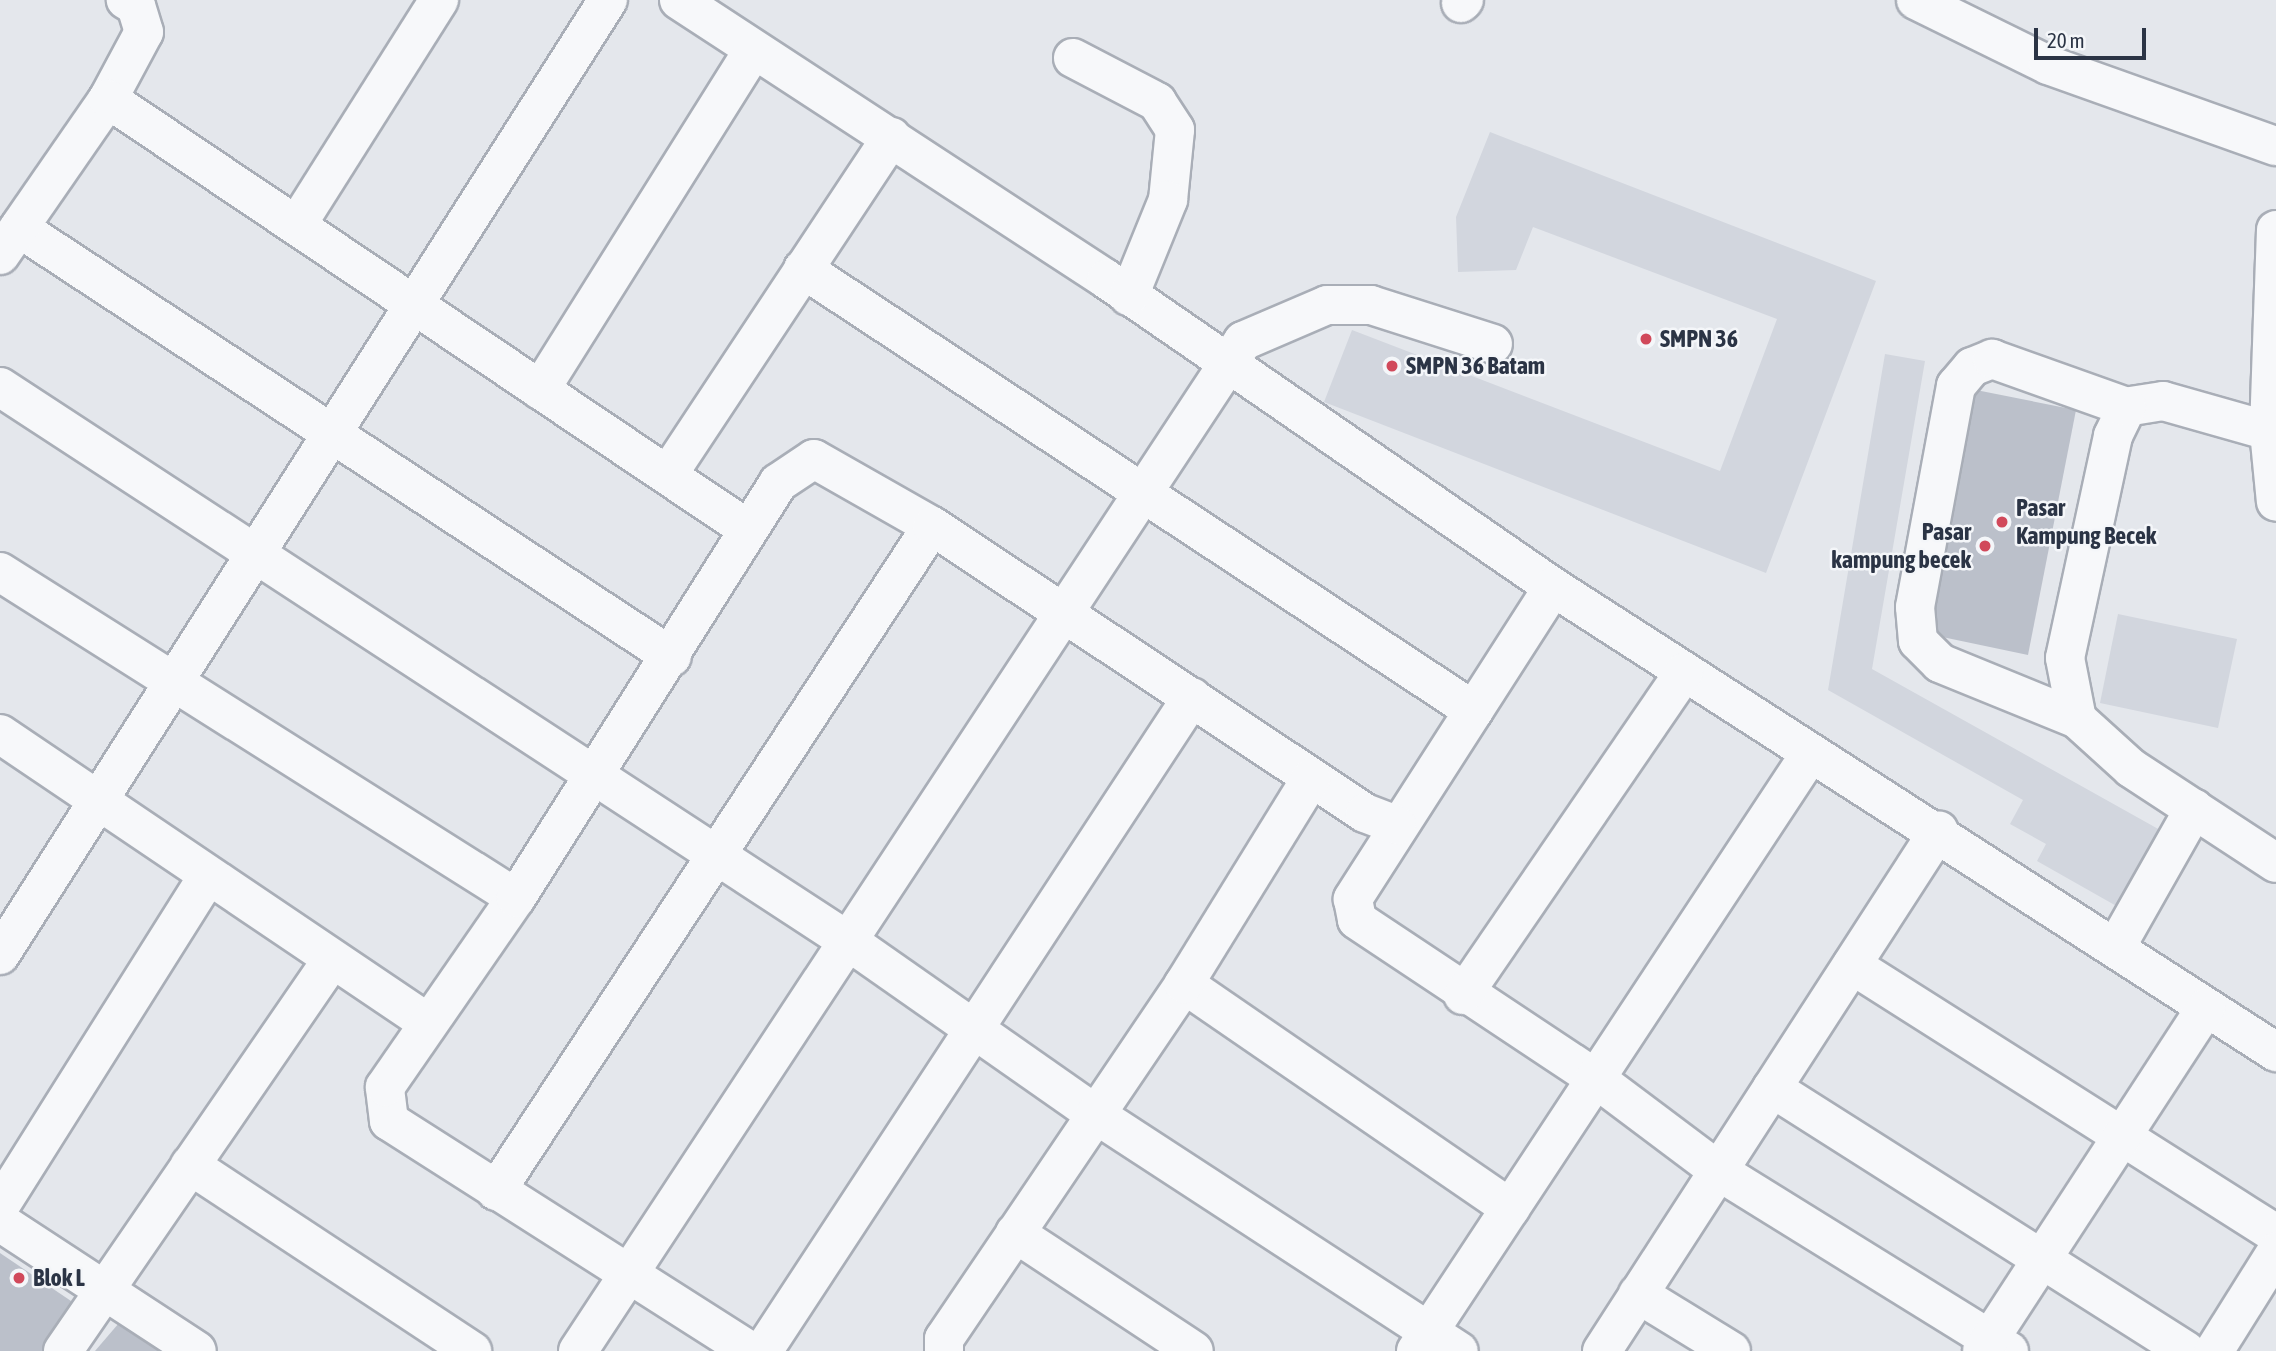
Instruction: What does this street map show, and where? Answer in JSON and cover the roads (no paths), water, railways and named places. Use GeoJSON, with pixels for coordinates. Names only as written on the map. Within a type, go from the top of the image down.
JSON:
{"type":"FeatureCollection","features":[{"type":"Feature","properties":{"kind":"street"},"geometry":{"type":"LineString","coordinates":[[126,0],[136,6],[144,32],[108,100],[9,242],[336,435],[672,657]]}},
{"type":"Feature","properties":{"kind":"street"},"geometry":{"type":"LineString","coordinates":[[298,223],[439,0]]}},
{"type":"Feature","properties":{"kind":"street"},"geometry":{"type":"LineString","coordinates":[[0,956],[176,688],[608,0]]}},
{"type":"Feature","properties":{"kind":"street"},"geometry":{"type":"LineString","coordinates":[[679,0],[1129,296],[1553,587],[1810,754],[1939,830],[2276,1052]]}},
{"type":"Feature","properties":{"kind":"street"},"geometry":{"type":"LineString","coordinates":[[1916,0],[2048,65],[2276,146]]}},
{"type":"Feature","properties":{"kind":"street"},"geometry":{"type":"LineString","coordinates":[[540,390],[752,50]]}},
{"type":"Feature","properties":{"kind":"street"},"geometry":{"type":"LineString","coordinates":[[1073,58],[1157,102],[1175,130],[1168,200],[1129,296]]}},
{"type":"Feature","properties":{"kind":"street"},"geometry":{"type":"LineString","coordinates":[[108,100],[298,223],[415,308],[669,473],[749,530]]}},
{"type":"Feature","properties":{"kind":"street"},"geometry":{"type":"LineString","coordinates":[[669,473],[891,137]]}},
{"type":"Feature","properties":{"kind":"street"},"geometry":{"type":"LineString","coordinates":[[2276,230],[2269,431],[2276,502]]}},
{"type":"Feature","properties":{"kind":"street"},"geometry":{"type":"LineString","coordinates":[[803,269],[1139,495],[1474,711]]}},
{"type":"Feature","properties":{"kind":"street"},"geometry":{"type":"LineString","coordinates":[[578,1351],[633,1273],[851,943],[1224,362],[1242,341],[1327,306],[1371,305],[1493,344]]}},
{"type":"Feature","properties":{"kind":"street"},"geometry":{"type":"LineString","coordinates":[[2269,431],[2163,401],[2127,407],[1992,359],[1972,367],[1956,386],[1915,607],[1918,640],[1940,663],[2077,719],[2132,768],[2276,863]]}},
{"type":"Feature","properties":{"kind":"street"},"geometry":{"type":"LineString","coordinates":[[0,387],[257,559],[978,1027],[1095,1114],[1434,1345],[1510,1208],[1810,754]]}},
{"type":"Feature","properties":{"kind":"street"},"geometry":{"type":"LineString","coordinates":[[2077,719],[2065,658],[2113,436],[2127,407]]}},
{"type":"Feature","properties":{"kind":"street"},"geometry":{"type":"LineString","coordinates":[[750,1351],[633,1273],[496,1191],[389,1121],[385,1087],[425,1021],[516,898],[592,775],[672,657],[778,483],[814,459],[932,526],[1311,778],[1397,825]]}},
{"type":"Feature","properties":{"kind":"street"},"geometry":{"type":"LineString","coordinates":[[496,1191],[932,526]]}},
{"type":"Feature","properties":{"kind":"street"},"geometry":{"type":"LineString","coordinates":[[0,572],[176,688],[516,898]]}},
{"type":"Feature","properties":{"kind":"street"},"geometry":{"type":"LineString","coordinates":[[1553,587],[1397,825],[1353,899],[1357,919],[1463,995],[1595,1078],[1720,1171],[1993,1347],[2043,1263],[2206,1007]]}},
{"type":"Feature","properties":{"kind":"street"},"geometry":{"type":"LineString","coordinates":[[1463,995],[1684,672]]}},
{"type":"Feature","properties":{"kind":"street"},"geometry":{"type":"LineString","coordinates":[[763,1351],[1192,697]]}},
{"type":"Feature","properties":{"kind":"street"},"geometry":{"type":"LineString","coordinates":[[0,734],[207,877],[425,1021]]}},
{"type":"Feature","properties":{"kind":"street"},"geometry":{"type":"LineString","coordinates":[[944,1351],[944,1339],[1184,984],[1311,778]]}},
{"type":"Feature","properties":{"kind":"street"},"geometry":{"type":"LineString","coordinates":[[2116,947],[2194,809]]}},
{"type":"Feature","properties":{"kind":"street"},"geometry":{"type":"LineString","coordinates":[[1602,1351],[1939,830]]}},
{"type":"Feature","properties":{"kind":"street"},"geometry":{"type":"LineString","coordinates":[[0,1206],[207,877]]}},
{"type":"Feature","properties":{"kind":"street"},"geometry":{"type":"LineString","coordinates":[[63,1351],[332,958]]}},
{"type":"Feature","properties":{"kind":"street"},"geometry":{"type":"LineString","coordinates":[[1852,965],[2125,1135],[2276,1234]]}},
{"type":"Feature","properties":{"kind":"street"},"geometry":{"type":"LineString","coordinates":[[1184,984],[1510,1208]]}},
{"type":"Feature","properties":{"kind":"street"},"geometry":{"type":"LineString","coordinates":[[1772,1088],[2043,1263],[2186,1351]]}},
{"type":"Feature","properties":{"kind":"street"},"geometry":{"type":"LineString","coordinates":[[190,1165],[472,1351]]}},
{"type":"Feature","properties":{"kind":"street"},"geometry":{"type":"LineString","coordinates":[[0,1222],[197,1351]]}},
{"type":"Feature","properties":{"kind":"street"},"geometry":{"type":"LineString","coordinates":[[1015,1233],[1194,1351]]}},
{"type":"Feature","properties":{"kind":"street"},"geometry":{"type":"LineString","coordinates":[[2214,1351],[2276,1252]]}},
{"type":"Feature","properties":{"kind":"street"},"geometry":{"type":"LineString","coordinates":[[1639,1294],[1731,1351]]}},
{"type":"Feature","properties":{"kind":"place","name":"SMPN 36"},"geometry":{"type":"Point","coordinates":[1646,339]}},
{"type":"Feature","properties":{"kind":"place","name":"SMPN 36 Batam"},"geometry":{"type":"Point","coordinates":[1392,366]}},
{"type":"Feature","properties":{"kind":"place","name":"Pasar Kampung Becek"},"geometry":{"type":"Point","coordinates":[2002,522]}},
{"type":"Feature","properties":{"kind":"place","name":"Pasar kampung becek"},"geometry":{"type":"Point","coordinates":[1985,546]}},
{"type":"Feature","properties":{"kind":"place","name":"Blok L"},"geometry":{"type":"Point","coordinates":[19,1278]}}]}
